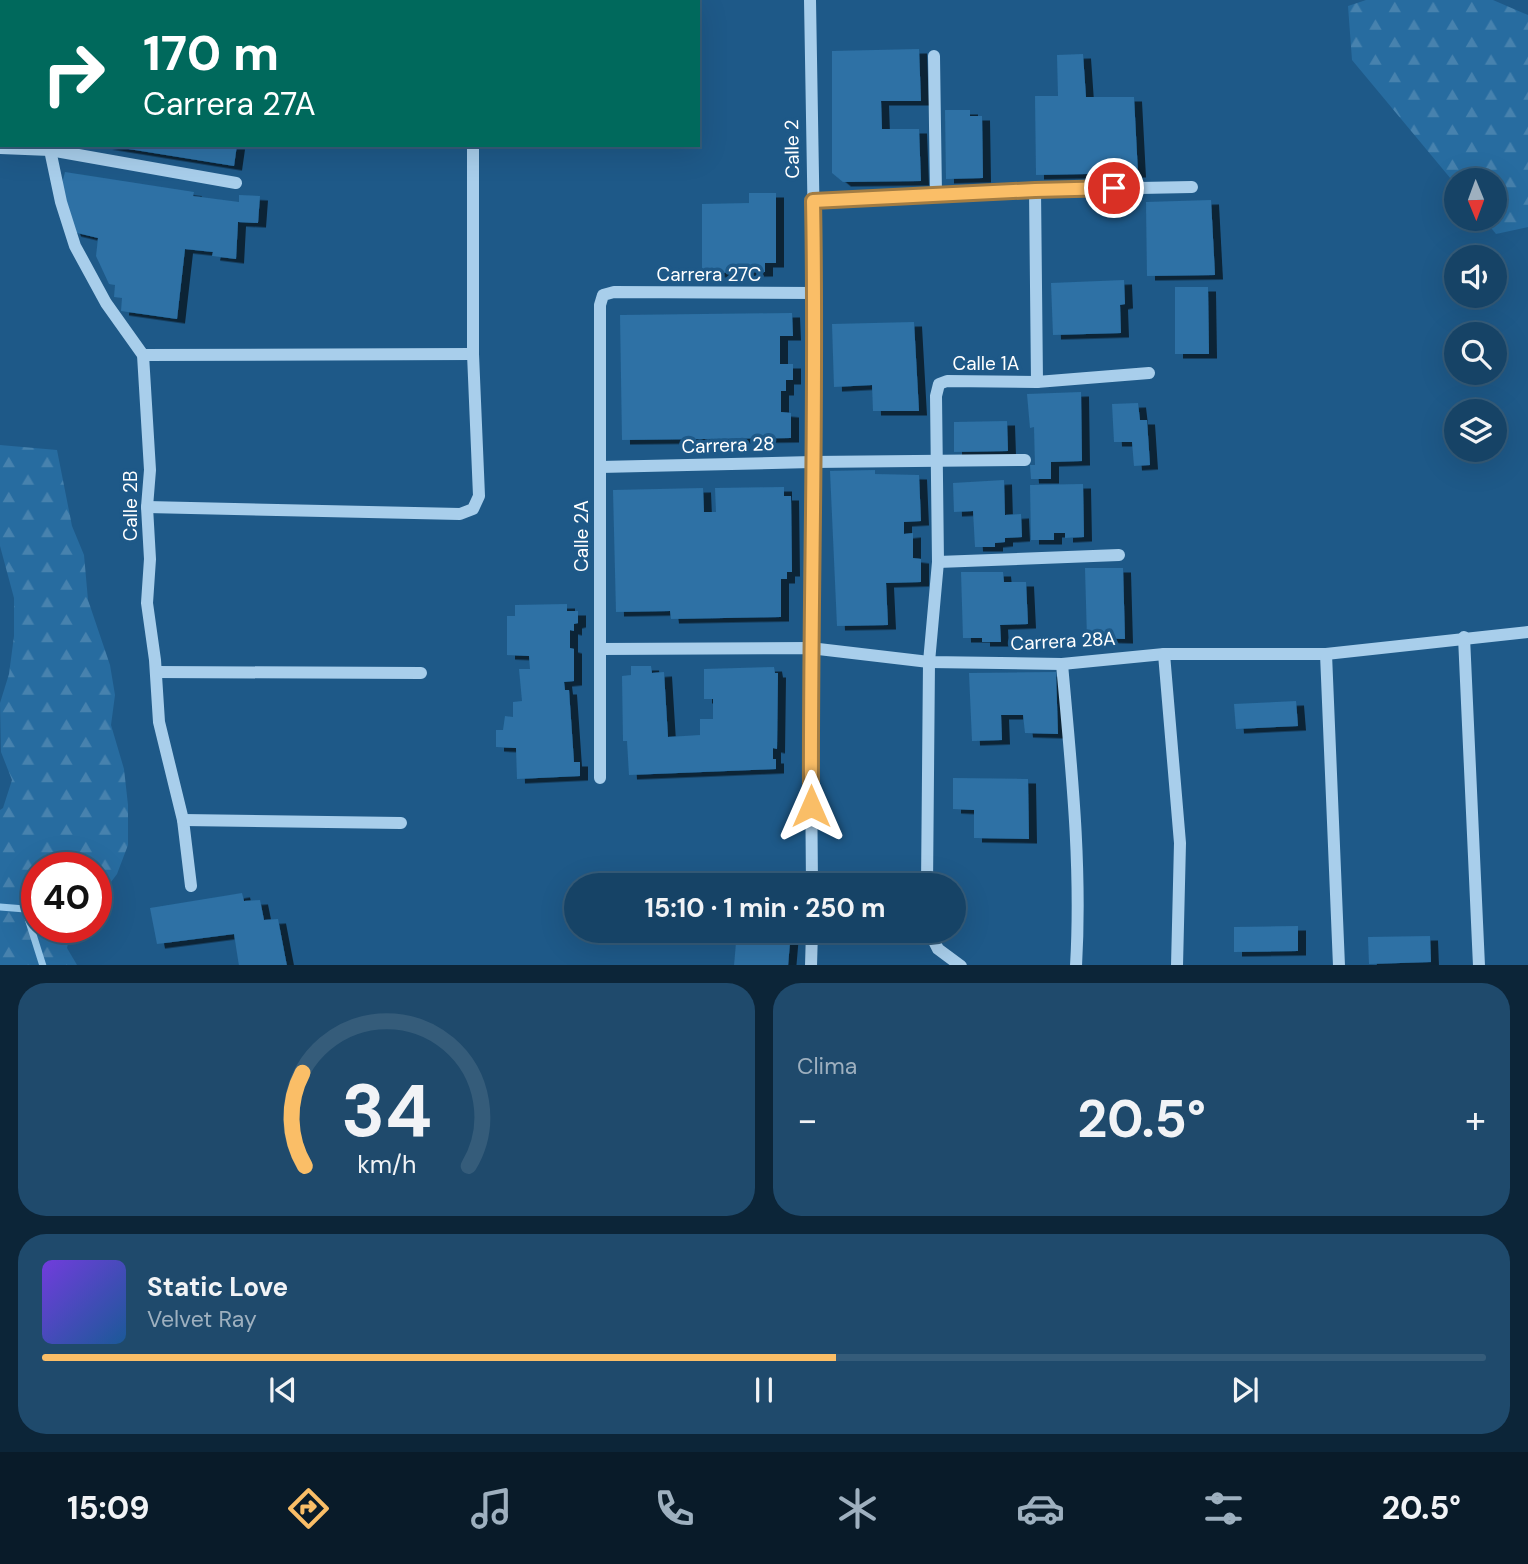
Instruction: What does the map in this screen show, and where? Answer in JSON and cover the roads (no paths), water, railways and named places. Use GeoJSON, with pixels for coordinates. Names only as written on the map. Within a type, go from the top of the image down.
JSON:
{"type":"FeatureCollection","features":[{"type":"Feature","properties":{"kind":"street","name":"Calle 2"},"geometry":{"type":"LineString","coordinates":[[810,0],[815,293],[810,648],[812,873]]}},
{"type":"Feature","properties":{"kind":"street"},"geometry":{"type":"LineString","coordinates":[[934,56],[936,195]]}},
{"type":"Feature","properties":{"kind":"street"},"geometry":{"type":"LineString","coordinates":[[147,507],[460,514],[473,509],[479,496],[473,354],[473,147]]}},
{"type":"Feature","properties":{"kind":"street"},"geometry":{"type":"LineString","coordinates":[[0,148],[51,148],[236,183]]}},
{"type":"Feature","properties":{"kind":"street"},"geometry":{"type":"LineString","coordinates":[[51,148],[61,202],[75,246],[106,303],[144,355],[473,354]]}},
{"type":"Feature","properties":{"kind":"street"},"geometry":{"type":"LineString","coordinates":[[813,201],[1035,190],[1192,187]]}},
{"type":"Feature","properties":{"kind":"street","name":"Calle 1A"},"geometry":{"type":"LineString","coordinates":[[928,873],[929,662],[938,562],[936,396],[939,384],[947,381],[1037,382],[1035,190]]}},
{"type":"Feature","properties":{"kind":"street","name":"Carrera 27C"},"geometry":{"type":"LineString","coordinates":[[603,295],[614,292],[815,293]]}},
{"type":"Feature","properties":{"kind":"street","name":"Calle 2A"},"geometry":{"type":"LineString","coordinates":[[600,778],[600,305],[603,295]]}},
{"type":"Feature","properties":{"kind":"street","name":"Calle 2B"},"geometry":{"type":"LineString","coordinates":[[144,355],[149,470],[147,507],[150,559],[147,604],[159,722],[183,820],[191,886]]}},
{"type":"Feature","properties":{"kind":"street"},"geometry":{"type":"LineString","coordinates":[[1037,382],[1149,373]]}},
{"type":"Feature","properties":{"kind":"street","name":"Carrera 28"},"geometry":{"type":"LineString","coordinates":[[600,467],[1025,460]]}},
{"type":"Feature","properties":{"kind":"street"},"geometry":{"type":"LineString","coordinates":[[938,562],[1119,555]]}},
{"type":"Feature","properties":{"kind":"street","name":"Carrera 28A"},"geometry":{"type":"LineString","coordinates":[[600,649],[810,648],[929,662],[1062,664],[1164,654],[1326,654],[1528,632]]}},
{"type":"Feature","properties":{"kind":"street"},"geometry":{"type":"LineString","coordinates":[[1464,638],[1479,965]]}},
{"type":"Feature","properties":{"kind":"street"},"geometry":{"type":"LineString","coordinates":[[1164,654],[1180,843],[1177,965]]}},
{"type":"Feature","properties":{"kind":"street"},"geometry":{"type":"LineString","coordinates":[[1326,654],[1339,965]]}},
{"type":"Feature","properties":{"kind":"street"},"geometry":{"type":"LineString","coordinates":[[1062,664],[1077,846],[1076,965]]}},
{"type":"Feature","properties":{"kind":"street"},"geometry":{"type":"LineString","coordinates":[[156,672],[421,673]]}},
{"type":"Feature","properties":{"kind":"street"},"geometry":{"type":"LineString","coordinates":[[183,820],[401,824]]}},
{"type":"Feature","properties":{"kind":"street"},"geometry":{"type":"LineString","coordinates":[[811,965],[812,943]]}},
{"type":"Feature","properties":{"kind":"street"},"geometry":{"type":"LineString","coordinates":[[935,943],[938,949],[961,965]]}},
{"type":"Feature","properties":{"kind":"waterway"},"geometry":{"type":"LineString","coordinates":[[0,907],[25,909],[43,965]]}}]}
